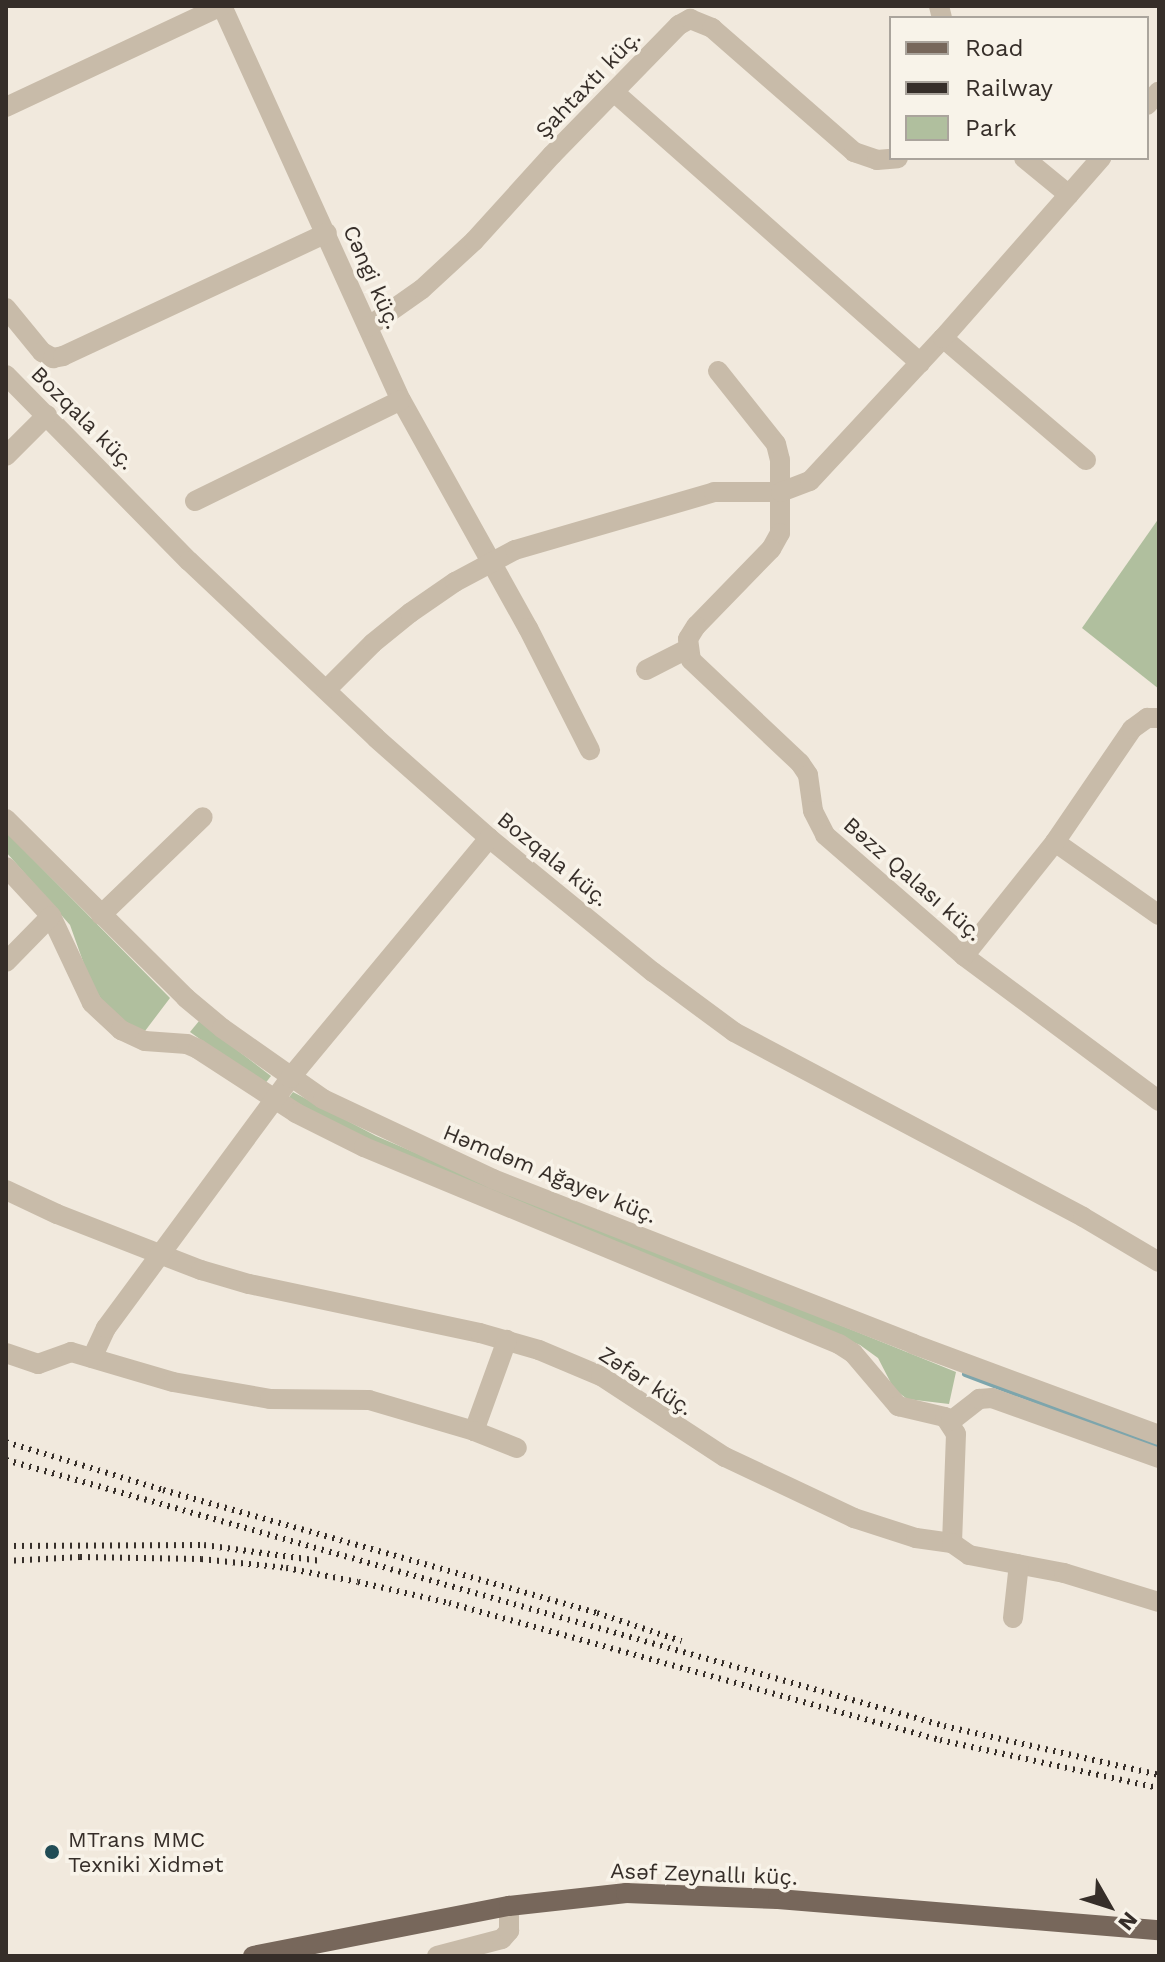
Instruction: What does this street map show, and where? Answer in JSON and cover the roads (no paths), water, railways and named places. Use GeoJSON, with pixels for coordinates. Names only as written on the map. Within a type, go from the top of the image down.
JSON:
{"type":"FeatureCollection","features":[{"type":"Feature","properties":{"kind":"main road","name":"Asəf Zeynallı küç."},"geometry":{"type":"LineString","coordinates":[[253,1956],[509,1906],[589,1895],[679,1893],[1159,1930]]}},
{"type":"Feature","properties":{"kind":"street"},"geometry":{"type":"LineString","coordinates":[[6,107],[222,6]]}},
{"type":"Feature","properties":{"kind":"street","name":"Cəngi küç."},"geometry":{"type":"LineString","coordinates":[[222,6],[401,400],[590,750]]}},
{"type":"Feature","properties":{"kind":"street","name":"Şahtaxtı küç."},"geometry":{"type":"LineString","coordinates":[[368,327],[422,289],[474,241],[679,25],[690,19],[712,28],[854,152],[877,160],[889,159]]}},
{"type":"Feature","properties":{"kind":"street"},"geometry":{"type":"LineString","coordinates":[[614,92],[920,363]]}},
{"type":"Feature","properties":{"kind":"street"},"geometry":{"type":"LineString","coordinates":[[1026,160],[1069,195]]}},
{"type":"Feature","properties":{"kind":"street"},"geometry":{"type":"LineString","coordinates":[[326,690],[373,643],[410,613],[490,562],[547,538],[682,500],[714,492],[781,492],[810,481],[943,338],[1099,160]]}},
{"type":"Feature","properties":{"kind":"street"},"geometry":{"type":"LineString","coordinates":[[6,308],[42,352],[53,358],[63,356],[327,233]]}},
{"type":"Feature","properties":{"kind":"street"},"geometry":{"type":"LineString","coordinates":[[943,338],[1086,460]]}},
{"type":"Feature","properties":{"kind":"street"},"geometry":{"type":"LineString","coordinates":[[646,670],[687,649],[696,626],[776,542],[781,492],[776,444],[718,371]]}},
{"type":"Feature","properties":{"kind":"street","name":"Bozqala küç."},"geometry":{"type":"LineString","coordinates":[[6,375],[189,561],[326,690],[489,838],[653,972],[734,1032],[1083,1217],[1159,1262]]}},
{"type":"Feature","properties":{"kind":"street"},"geometry":{"type":"LineString","coordinates":[[195,501],[401,400]]}},
{"type":"Feature","properties":{"kind":"street"},"geometry":{"type":"LineString","coordinates":[[6,456],[47,415]]}},
{"type":"Feature","properties":{"kind":"street","name":"Bəzz Qalası küç."},"geometry":{"type":"LineString","coordinates":[[687,649],[691,660],[800,763],[808,775],[813,811],[825,835],[964,956],[1159,1101]]}},
{"type":"Feature","properties":{"kind":"street"},"geometry":{"type":"LineString","coordinates":[[964,956],[1055,842],[1132,729],[1147,718],[1159,718]]}},
{"type":"Feature","properties":{"kind":"street"},"geometry":{"type":"LineString","coordinates":[[101,915],[203,817]]}},
{"type":"Feature","properties":{"kind":"street","name":"Həmdəm Ağayev küç."},"geometry":{"type":"LineString","coordinates":[[6,819],[186,998],[290,1078],[364,1120],[493,1179],[913,1344],[1159,1435]]}},
{"type":"Feature","properties":{"kind":"street"},"geometry":{"type":"LineString","coordinates":[[92,1358],[106,1328],[290,1078],[489,838]]}},
{"type":"Feature","properties":{"kind":"street"},"geometry":{"type":"LineString","coordinates":[[1055,842],[1159,915]]}},
{"type":"Feature","properties":{"kind":"street"},"geometry":{"type":"LineString","coordinates":[[6,867],[51,916],[82,984],[104,1016],[134,1037],[187,1044],[274,1100],[400,1163],[839,1344],[853,1353],[898,1406],[938,1414],[951,1421],[956,1434],[952,1543]]}},
{"type":"Feature","properties":{"kind":"street"},"geometry":{"type":"LineString","coordinates":[[6,962],[51,916]]}},
{"type":"Feature","properties":{"kind":"street","name":"Zəfər küç."},"geometry":{"type":"LineString","coordinates":[[6,1190],[162,1255],[249,1284],[507,1340],[601,1376],[687,1436],[828,1506],[916,1538],[952,1543],[969,1555],[1064,1573],[1159,1602]]}},
{"type":"Feature","properties":{"kind":"street"},"geometry":{"type":"LineString","coordinates":[[474,1431],[507,1340]]}},
{"type":"Feature","properties":{"kind":"street"},"geometry":{"type":"LineString","coordinates":[[6,1353],[38,1364],[71,1352],[173,1382],[270,1399],[369,1400],[474,1431],[517,1448]]}},
{"type":"Feature","properties":{"kind":"street"},"geometry":{"type":"LineString","coordinates":[[951,1421],[979,1399],[992,1398],[1159,1458]]}},
{"type":"Feature","properties":{"kind":"street"},"geometry":{"type":"LineString","coordinates":[[1013,1618],[1019,1564]]}},
{"type":"Feature","properties":{"kind":"street"},"geometry":{"type":"LineString","coordinates":[[437,1956],[502,1939],[509,1931],[509,1906]]}},
{"type":"Feature","properties":{"kind":"waterway"},"geometry":{"type":"LineString","coordinates":[[965,1374],[1159,1447]]}},
{"type":"Feature","properties":{"kind":"railway"},"geometry":{"type":"LineString","coordinates":[[6,1442],[163,1490],[597,1613],[681,1641]]}},
{"type":"Feature","properties":{"kind":"railway"},"geometry":{"type":"LineString","coordinates":[[6,1460],[944,1726],[1159,1775]]}},
{"type":"Feature","properties":{"kind":"railway"},"geometry":{"type":"LineString","coordinates":[[6,1546],[204,1545],[321,1561]]}},
{"type":"Feature","properties":{"kind":"railway"},"geometry":{"type":"LineString","coordinates":[[6,1561],[80,1557],[201,1559],[286,1568],[358,1582],[449,1603],[940,1740],[1159,1788]]}},
{"type":"Feature","properties":{"kind":"place","name":"MTrans MMC Texniki Xidmət"},"geometry":{"type":"Point","coordinates":[52,1852]}}]}
